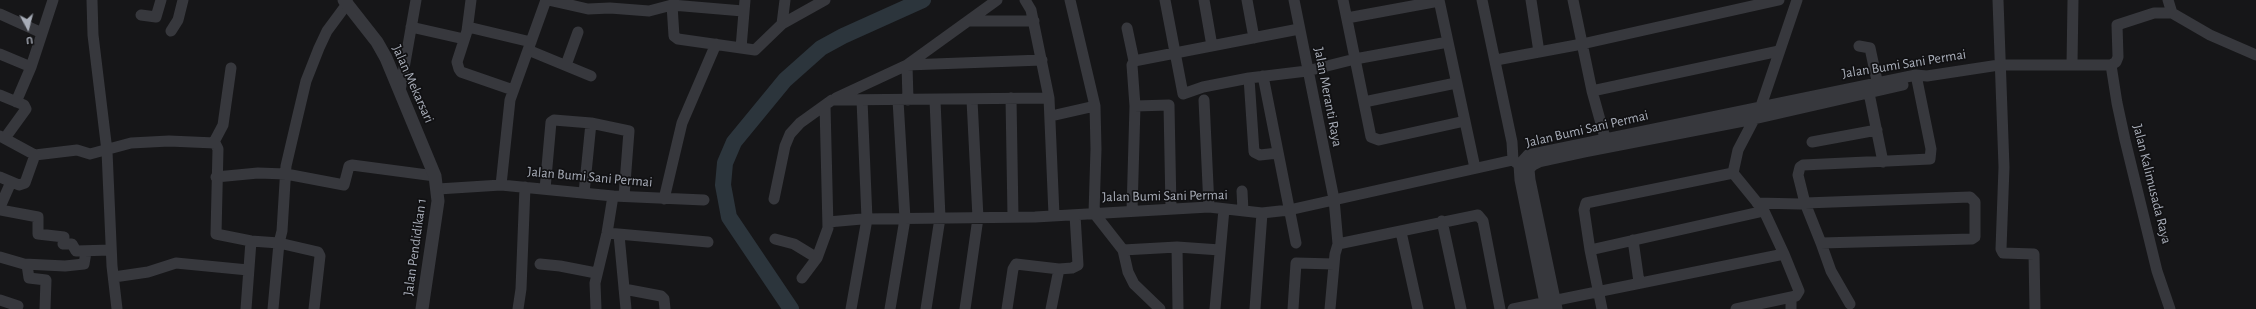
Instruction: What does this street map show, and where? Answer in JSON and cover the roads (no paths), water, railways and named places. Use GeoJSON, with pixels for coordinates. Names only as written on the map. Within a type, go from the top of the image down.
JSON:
{"type":"FeatureCollection","features":[{"type":"Feature","properties":{"kind":"street"},"geometry":{"type":"LineString","coordinates":[[16,102],[31,67],[53,0]]}},
{"type":"Feature","properties":{"kind":"street"},"geometry":{"type":"LineString","coordinates":[[92,0],[93,35],[107,151],[112,250],[117,309]]}},
{"type":"Feature","properties":{"kind":"street"},"geometry":{"type":"LineString","coordinates":[[141,15],[156,17],[161,0]]}},
{"type":"Feature","properties":{"kind":"street"},"geometry":{"type":"LineString","coordinates":[[171,31],[178,20],[183,0]]}},
{"type":"Feature","properties":{"kind":"street"},"geometry":{"type":"LineString","coordinates":[[400,91],[416,0]]}},
{"type":"Feature","properties":{"kind":"street"},"geometry":{"type":"LineString","coordinates":[[471,0],[468,27],[458,62],[461,72],[513,90]]}},
{"type":"Feature","properties":{"kind":"street"},"geometry":{"type":"LineString","coordinates":[[501,185],[508,112],[513,90],[547,0],[588,9],[610,8],[648,11],[672,5],[744,6],[741,48]]}},
{"type":"Feature","properties":{"kind":"street"},"geometry":{"type":"LineString","coordinates":[[782,24],[785,0]]}},
{"type":"Feature","properties":{"kind":"street"},"geometry":{"type":"LineString","coordinates":[[672,5],[675,38],[741,48],[751,51],[758,49],[782,24],[823,0]]}},
{"type":"Feature","properties":{"kind":"street"},"geometry":{"type":"LineString","coordinates":[[774,199],[785,146],[790,134],[800,122],[828,102],[907,65],[997,0]]}},
{"type":"Feature","properties":{"kind":"street"},"geometry":{"type":"LineString","coordinates":[[1025,0],[1031,10],[1034,21],[1049,98],[1051,116],[1054,215]]}},
{"type":"Feature","properties":{"kind":"street"},"geometry":{"type":"LineString","coordinates":[[1070,0],[1094,106],[1096,148],[1094,213],[1123,250],[1128,272],[1134,284],[1160,309]]}},
{"type":"Feature","properties":{"kind":"street"},"geometry":{"type":"LineString","coordinates":[[1165,0],[1183,94],[1249,78],[1307,71],[1355,59],[1448,42]]}},
{"type":"Feature","properties":{"kind":"street"},"geometry":{"type":"LineString","coordinates":[[1204,0],[1212,46]]}},
{"type":"Feature","properties":{"kind":"street"},"geometry":{"type":"LineString","coordinates":[[1247,0],[1254,38]]}},
{"type":"Feature","properties":{"kind":"street","name":"Jalan Meranti Raya"},"geometry":{"type":"LineString","coordinates":[[1294,0],[1307,71],[1334,199],[1338,244],[1335,254],[1330,309]]}},
{"type":"Feature","properties":{"kind":"street"},"geometry":{"type":"LineString","coordinates":[[1343,0],[1369,132],[1374,140],[1465,121]]}},
{"type":"Feature","properties":{"kind":"street"},"geometry":{"type":"LineString","coordinates":[[1347,18],[1439,0],[1475,168]]}},
{"type":"Feature","properties":{"kind":"street"},"geometry":{"type":"LineString","coordinates":[[1482,0],[1496,60],[1512,142],[1520,165],[1551,305]]}},
{"type":"Feature","properties":{"kind":"street"},"geometry":{"type":"LineString","coordinates":[[1531,0],[1539,52]]}},
{"type":"Feature","properties":{"kind":"street"},"geometry":{"type":"LineString","coordinates":[[1573,0],[1592,91],[1606,143],[1754,119],[1875,88]]}},
{"type":"Feature","properties":{"kind":"street"},"geometry":{"type":"LineString","coordinates":[[1496,60],[1582,44],[1778,0]]}},
{"type":"Feature","properties":{"kind":"street"},"geometry":{"type":"LineString","coordinates":[[1733,173],[1738,150],[1761,106],[1798,0]]}},
{"type":"Feature","properties":{"kind":"street"},"geometry":{"type":"LineString","coordinates":[[1998,0],[2004,180],[2001,249],[2003,253],[2034,254],[2035,309]]}},
{"type":"Feature","properties":{"kind":"street"},"geometry":{"type":"LineString","coordinates":[[2072,65],[2073,0]]}},
{"type":"Feature","properties":{"kind":"street"},"geometry":{"type":"LineString","coordinates":[[2168,0],[2172,13]]}},
{"type":"Feature","properties":{"kind":"street"},"geometry":{"type":"LineString","coordinates":[[273,309],[289,151],[306,82],[327,30],[346,1]]}},
{"type":"Feature","properties":{"kind":"street","name":"Jalan Mekarsari"},"geometry":{"type":"LineString","coordinates":[[346,1],[377,42],[386,58],[437,182]]}},
{"type":"Feature","properties":{"kind":"street"},"geometry":{"type":"LineString","coordinates":[[2111,65],[2116,62],[2118,57],[2116,25],[2154,13],[2172,13],[2210,35],[2256,55]]}},
{"type":"Feature","properties":{"kind":"street"},"geometry":{"type":"LineString","coordinates":[[0,14],[42,33]]}},
{"type":"Feature","properties":{"kind":"street"},"geometry":{"type":"LineString","coordinates":[[969,21],[1034,21]]}},
{"type":"Feature","properties":{"kind":"street"},"geometry":{"type":"LineString","coordinates":[[411,27],[464,39]]}},
{"type":"Feature","properties":{"kind":"street"},"geometry":{"type":"LineString","coordinates":[[468,27],[530,46],[591,76]]}},
{"type":"Feature","properties":{"kind":"street"},"geometry":{"type":"LineString","coordinates":[[1127,28],[1134,61],[1132,65],[1134,106],[1132,211]]}},
{"type":"Feature","properties":{"kind":"street"},"geometry":{"type":"LineString","coordinates":[[1134,61],[1299,29]]}},
{"type":"Feature","properties":{"kind":"street"},"geometry":{"type":"LineString","coordinates":[[566,65],[578,32]]}},
{"type":"Feature","properties":{"kind":"street","name":"Jalan Bumi Sani Permai"},"geometry":{"type":"LineString","coordinates":[[286,174],[344,185],[349,166],[352,165],[437,182],[545,188],[584,193],[664,199],[682,124],[716,44]]}},
{"type":"Feature","properties":{"kind":"street"},"geometry":{"type":"LineString","coordinates":[[1859,46],[1870,48],[1875,88],[1877,130],[1883,162]]}},
{"type":"Feature","properties":{"kind":"street"},"geometry":{"type":"LineString","coordinates":[[1592,91],[1779,51]]}},
{"type":"Feature","properties":{"kind":"street"},"geometry":{"type":"LineString","coordinates":[[0,54],[31,67]]}},
{"type":"Feature","properties":{"kind":"street"},"geometry":{"type":"LineString","coordinates":[[907,65],[1042,60]]}},
{"type":"Feature","properties":{"kind":"street","name":"Jalan Bumi Sani Permai"},"geometry":{"type":"LineString","coordinates":[[828,222],[867,219],[1075,215],[1208,208],[1243,210],[1262,213],[1289,210],[1475,168],[1520,165],[1539,162],[1606,143],[1804,97],[1875,88],[1920,78],[2000,64],[2111,65]]}},
{"type":"Feature","properties":{"kind":"street"},"geometry":{"type":"LineString","coordinates":[[890,309],[905,219],[903,100],[907,65]]}},
{"type":"Feature","properties":{"kind":"street","name":"Jalan Kalimusada Raya"},"geometry":{"type":"LineString","coordinates":[[2111,65],[2125,140],[2159,276],[2170,309]]}},
{"type":"Feature","properties":{"kind":"street"},"geometry":{"type":"LineString","coordinates":[[214,142],[223,125],[231,68]]}},
{"type":"Feature","properties":{"kind":"street"},"geometry":{"type":"LineString","coordinates":[[1263,76],[1296,243]]}},
{"type":"Feature","properties":{"kind":"street"},"geometry":{"type":"LineString","coordinates":[[1249,78],[1254,152],[1260,155],[1278,153]]}},
{"type":"Feature","properties":{"kind":"street"},"geometry":{"type":"LineString","coordinates":[[1850,304],[1832,271],[1805,203],[1798,174],[1800,167],[1803,165],[1925,160],[1931,157],[1920,78]]}},
{"type":"Feature","properties":{"kind":"street"},"geometry":{"type":"LineString","coordinates":[[1364,102],[1456,83]]}},
{"type":"Feature","properties":{"kind":"street"},"geometry":{"type":"LineString","coordinates":[[0,95],[24,105],[26,111],[2,137],[35,155],[77,150],[90,154],[107,151],[120,145],[169,141],[214,142]]}},
{"type":"Feature","properties":{"kind":"street"},"geometry":{"type":"LineString","coordinates":[[1800,108],[1804,97]]}},
{"type":"Feature","properties":{"kind":"street"},"geometry":{"type":"LineString","coordinates":[[1011,98],[1013,217]]}},
{"type":"Feature","properties":{"kind":"street"},"geometry":{"type":"LineString","coordinates":[[828,102],[862,100],[1049,98]]}},
{"type":"Feature","properties":{"kind":"street"},"geometry":{"type":"LineString","coordinates":[[851,309],[867,219],[862,100]]}},
{"type":"Feature","properties":{"kind":"street"},"geometry":{"type":"LineString","coordinates":[[926,309],[940,218],[935,100]]}},
{"type":"Feature","properties":{"kind":"street"},"geometry":{"type":"LineString","coordinates":[[965,309],[978,218],[972,100]]}},
{"type":"Feature","properties":{"kind":"street"},"geometry":{"type":"LineString","coordinates":[[1204,100],[1208,208]]}},
{"type":"Feature","properties":{"kind":"street"},"geometry":{"type":"LineString","coordinates":[[802,278],[817,258],[828,222],[826,207],[828,102]]}},
{"type":"Feature","properties":{"kind":"street"},"geometry":{"type":"LineString","coordinates":[[1134,106],[1169,105],[1171,209]]}},
{"type":"Feature","properties":{"kind":"street"},"geometry":{"type":"LineString","coordinates":[[1051,116],[1094,106]]}},
{"type":"Feature","properties":{"kind":"street"},"geometry":{"type":"LineString","coordinates":[[545,188],[551,122],[554,120],[591,123],[628,130],[630,133],[618,196],[596,273],[594,292],[596,309]]}},
{"type":"Feature","properties":{"kind":"street"},"geometry":{"type":"LineString","coordinates":[[584,193],[591,123]]}},
{"type":"Feature","properties":{"kind":"street"},"geometry":{"type":"LineString","coordinates":[[1812,142],[1877,130]]}},
{"type":"Feature","properties":{"kind":"street"},"geometry":{"type":"LineString","coordinates":[[214,142],[218,149],[216,178],[216,234],[251,241],[279,243],[315,250],[319,254],[314,309]]}},
{"type":"Feature","properties":{"kind":"street"},"geometry":{"type":"LineString","coordinates":[[0,177],[20,185],[27,181],[35,155]]}},
{"type":"Feature","properties":{"kind":"street"},"geometry":{"type":"LineString","coordinates":[[216,178],[258,173],[286,174]]}},
{"type":"Feature","properties":{"kind":"street"},"geometry":{"type":"LineString","coordinates":[[1733,173],[1760,207],[1784,254],[1799,291],[1799,295],[1736,309]]}},
{"type":"Feature","properties":{"kind":"street"},"geometry":{"type":"LineString","coordinates":[[1602,309],[1590,250],[1584,210],[1586,203],[1733,173]]}},
{"type":"Feature","properties":{"kind":"street"},"geometry":{"type":"LineString","coordinates":[[0,207],[11,182]]}},
{"type":"Feature","properties":{"kind":"street","name":"Jalan Pendidikan 1"},"geometry":{"type":"LineString","coordinates":[[422,309],[438,200],[437,182]]}},
{"type":"Feature","properties":{"kind":"street"},"geometry":{"type":"LineString","coordinates":[[518,309],[525,187]]}},
{"type":"Feature","properties":{"kind":"street"},"geometry":{"type":"LineString","coordinates":[[1242,191],[1243,210]]}},
{"type":"Feature","properties":{"kind":"street"},"geometry":{"type":"LineString","coordinates":[[1590,250],[1760,207],[1805,203],[1970,197],[1975,202],[1975,237],[1968,241],[1821,244]]}},
{"type":"Feature","properties":{"kind":"street"},"geometry":{"type":"LineString","coordinates":[[664,199],[704,200]]}},
{"type":"Feature","properties":{"kind":"street"},"geometry":{"type":"LineString","coordinates":[[1215,309],[1224,209]]}},
{"type":"Feature","properties":{"kind":"street"},"geometry":{"type":"LineString","coordinates":[[0,210],[38,217],[38,234],[64,237],[63,244],[72,244],[76,251],[86,252],[112,250]]}},
{"type":"Feature","properties":{"kind":"street"},"geometry":{"type":"LineString","coordinates":[[1255,309],[1262,213]]}},
{"type":"Feature","properties":{"kind":"street"},"geometry":{"type":"LineString","coordinates":[[1007,309],[1013,266],[1020,264],[1059,269],[1072,268],[1078,265],[1075,215]]}},
{"type":"Feature","properties":{"kind":"street"},"geometry":{"type":"LineString","coordinates":[[1338,244],[1402,232],[1442,221],[1478,215],[1483,221],[1500,309]]}},
{"type":"Feature","properties":{"kind":"street"},"geometry":{"type":"LineString","coordinates":[[1442,221],[1461,309]]}},
{"type":"Feature","properties":{"kind":"street"},"geometry":{"type":"LineString","coordinates":[[1402,232],[1418,309]]}},
{"type":"Feature","properties":{"kind":"street"},"geometry":{"type":"LineString","coordinates":[[607,233],[708,242]]}},
{"type":"Feature","properties":{"kind":"street"},"geometry":{"type":"LineString","coordinates":[[619,235],[626,309]]}},
{"type":"Feature","properties":{"kind":"street"},"geometry":{"type":"LineString","coordinates":[[775,239],[794,244],[799,249],[817,258]]}},
{"type":"Feature","properties":{"kind":"street"},"geometry":{"type":"LineString","coordinates":[[1633,240],[1639,282]]}},
{"type":"Feature","properties":{"kind":"street"},"geometry":{"type":"LineString","coordinates":[[246,309],[251,241]]}},
{"type":"Feature","properties":{"kind":"street"},"geometry":{"type":"LineString","coordinates":[[1123,250],[1177,247],[1220,250]]}},
{"type":"Feature","properties":{"kind":"street"},"geometry":{"type":"LineString","coordinates":[[1177,247],[1178,309]]}},
{"type":"Feature","properties":{"kind":"street"},"geometry":{"type":"LineString","coordinates":[[0,257],[27,264],[54,266],[84,264],[86,252]]}},
{"type":"Feature","properties":{"kind":"street"},"geometry":{"type":"LineString","coordinates":[[1514,309],[1551,305],[1639,282],[1784,254]]}},
{"type":"Feature","properties":{"kind":"street"},"geometry":{"type":"LineString","coordinates":[[114,277],[142,274],[176,263],[248,270]]}},
{"type":"Feature","properties":{"kind":"street"},"geometry":{"type":"LineString","coordinates":[[1293,309],[1296,263],[1334,264]]}},
{"type":"Feature","properties":{"kind":"street"},"geometry":{"type":"LineString","coordinates":[[27,264],[29,278],[46,280],[45,309]]}},
{"type":"Feature","properties":{"kind":"street"},"geometry":{"type":"LineString","coordinates":[[540,264],[596,273]]}},
{"type":"Feature","properties":{"kind":"street"},"geometry":{"type":"LineString","coordinates":[[1051,309],[1059,269]]}},
{"type":"Feature","properties":{"kind":"street"},"geometry":{"type":"LineString","coordinates":[[624,290],[661,296],[664,300],[665,309]]}},
{"type":"Feature","properties":{"kind":"street"},"geometry":{"type":"LineString","coordinates":[[1791,297],[1791,309]]}},
{"type":"Feature","properties":{"kind":"street"},"geometry":{"type":"LineString","coordinates":[[0,300],[18,306]]}},
{"type":"Feature","properties":{"kind":"waterway"},"geometry":{"type":"LineString","coordinates":[[791,309],[729,217],[723,185],[725,163],[734,142],[785,80],[821,48],[843,36],[923,0]]}}]}
